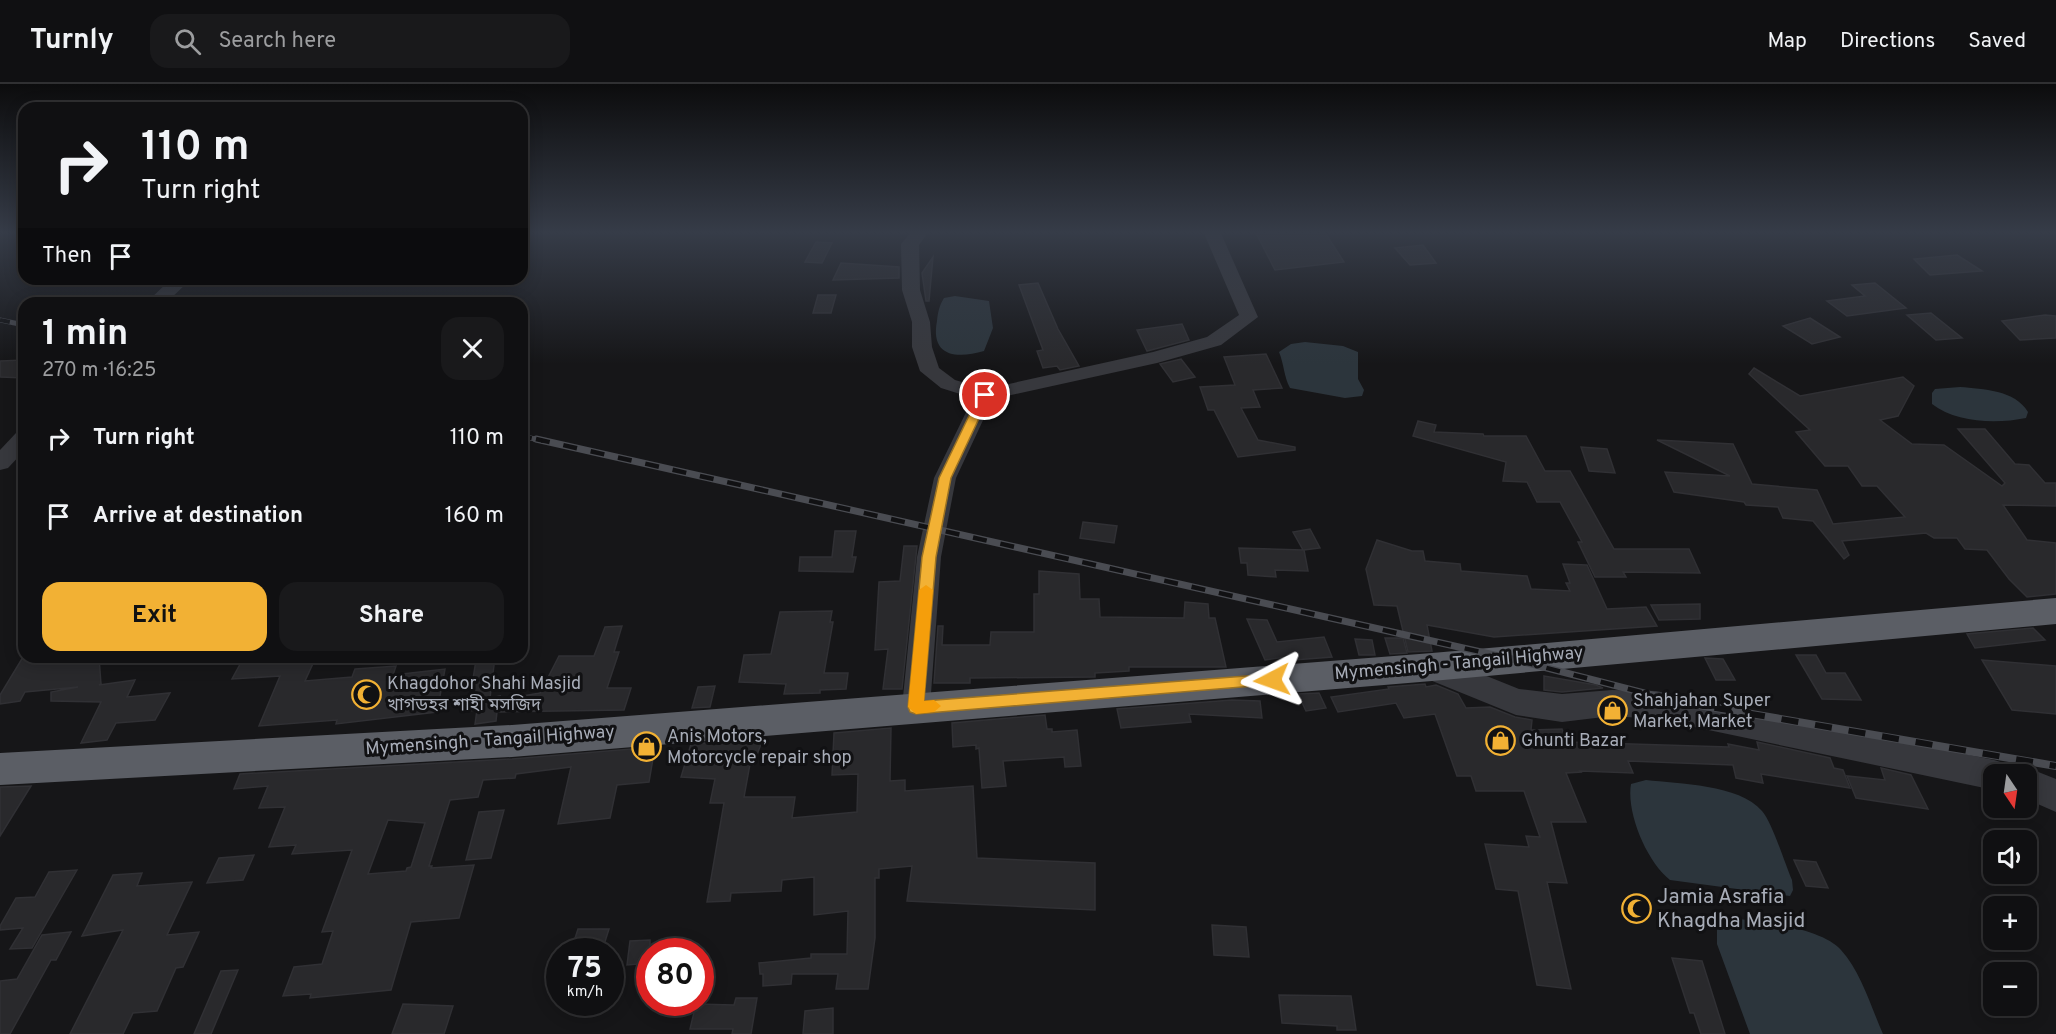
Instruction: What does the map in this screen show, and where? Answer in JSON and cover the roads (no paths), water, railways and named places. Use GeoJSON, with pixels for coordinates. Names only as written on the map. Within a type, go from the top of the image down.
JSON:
{"type":"FeatureCollection","features":[{"type":"Feature","properties":{"kind":"highway","name":"Mymensingh - Tangail Highway"},"geometry":{"type":"LineString","coordinates":[[0,769],[512,741],[916,707],[1432,668],[2056,611]]}},
{"type":"Feature","properties":{"kind":"street"},"geometry":{"type":"LineString","coordinates":[[911,275],[912,290],[921,322],[922,347],[930,371],[948,384],[985,395],[1158,357],[1214,341],[1249,317],[1231,275]]}},
{"type":"Feature","properties":{"kind":"street"},"geometry":{"type":"LineString","coordinates":[[162,297],[175,285]]}},
{"type":"Feature","properties":{"kind":"street"},"geometry":{"type":"LineString","coordinates":[[916,707],[929,557],[945,478],[985,395]]}},
{"type":"Feature","properties":{"kind":"street"},"geometry":{"type":"LineString","coordinates":[[0,463],[18,444]]}},
{"type":"Feature","properties":{"kind":"street"},"geometry":{"type":"LineString","coordinates":[[1432,668],[1516,702],[1562,708],[1612,703],[1656,705],[1983,773]]}},
{"type":"Feature","properties":{"kind":"street"},"geometry":{"type":"LineString","coordinates":[[2037,787],[2056,796]]}},
{"type":"Feature","properties":{"kind":"railway"},"geometry":{"type":"LineString","coordinates":[[0,320],[18,324]]}},
{"type":"Feature","properties":{"kind":"railway"},"geometry":{"type":"LineString","coordinates":[[528,437],[543,441]]}},
{"type":"Feature","properties":{"kind":"railway"},"geometry":{"type":"LineString","coordinates":[[536,439],[1512,659],[1687,704]]}},
{"type":"Feature","properties":{"kind":"railway"},"geometry":{"type":"LineString","coordinates":[[1681,702],[2056,766]]}},
{"type":"Feature","properties":{"kind":"place","name":"Khagdohor Shahi Masjid খাগডহর শাহী মসজিদ"},"geometry":{"type":"Point","coordinates":[366,694]}},
{"type":"Feature","properties":{"kind":"place","name":"Shahjahan Super Market, Market"},"geometry":{"type":"Point","coordinates":[1612,711]}},
{"type":"Feature","properties":{"kind":"place","name":"Ghunti Bazar"},"geometry":{"type":"Point","coordinates":[1500,741]}},
{"type":"Feature","properties":{"kind":"place","name":"Anis Motors, Motorcycle repair shop"},"geometry":{"type":"Point","coordinates":[646,747]}},
{"type":"Feature","properties":{"kind":"place","name":"Jamia Asrafia Khagdha Masjid"},"geometry":{"type":"Point","coordinates":[1636,909]}}]}
